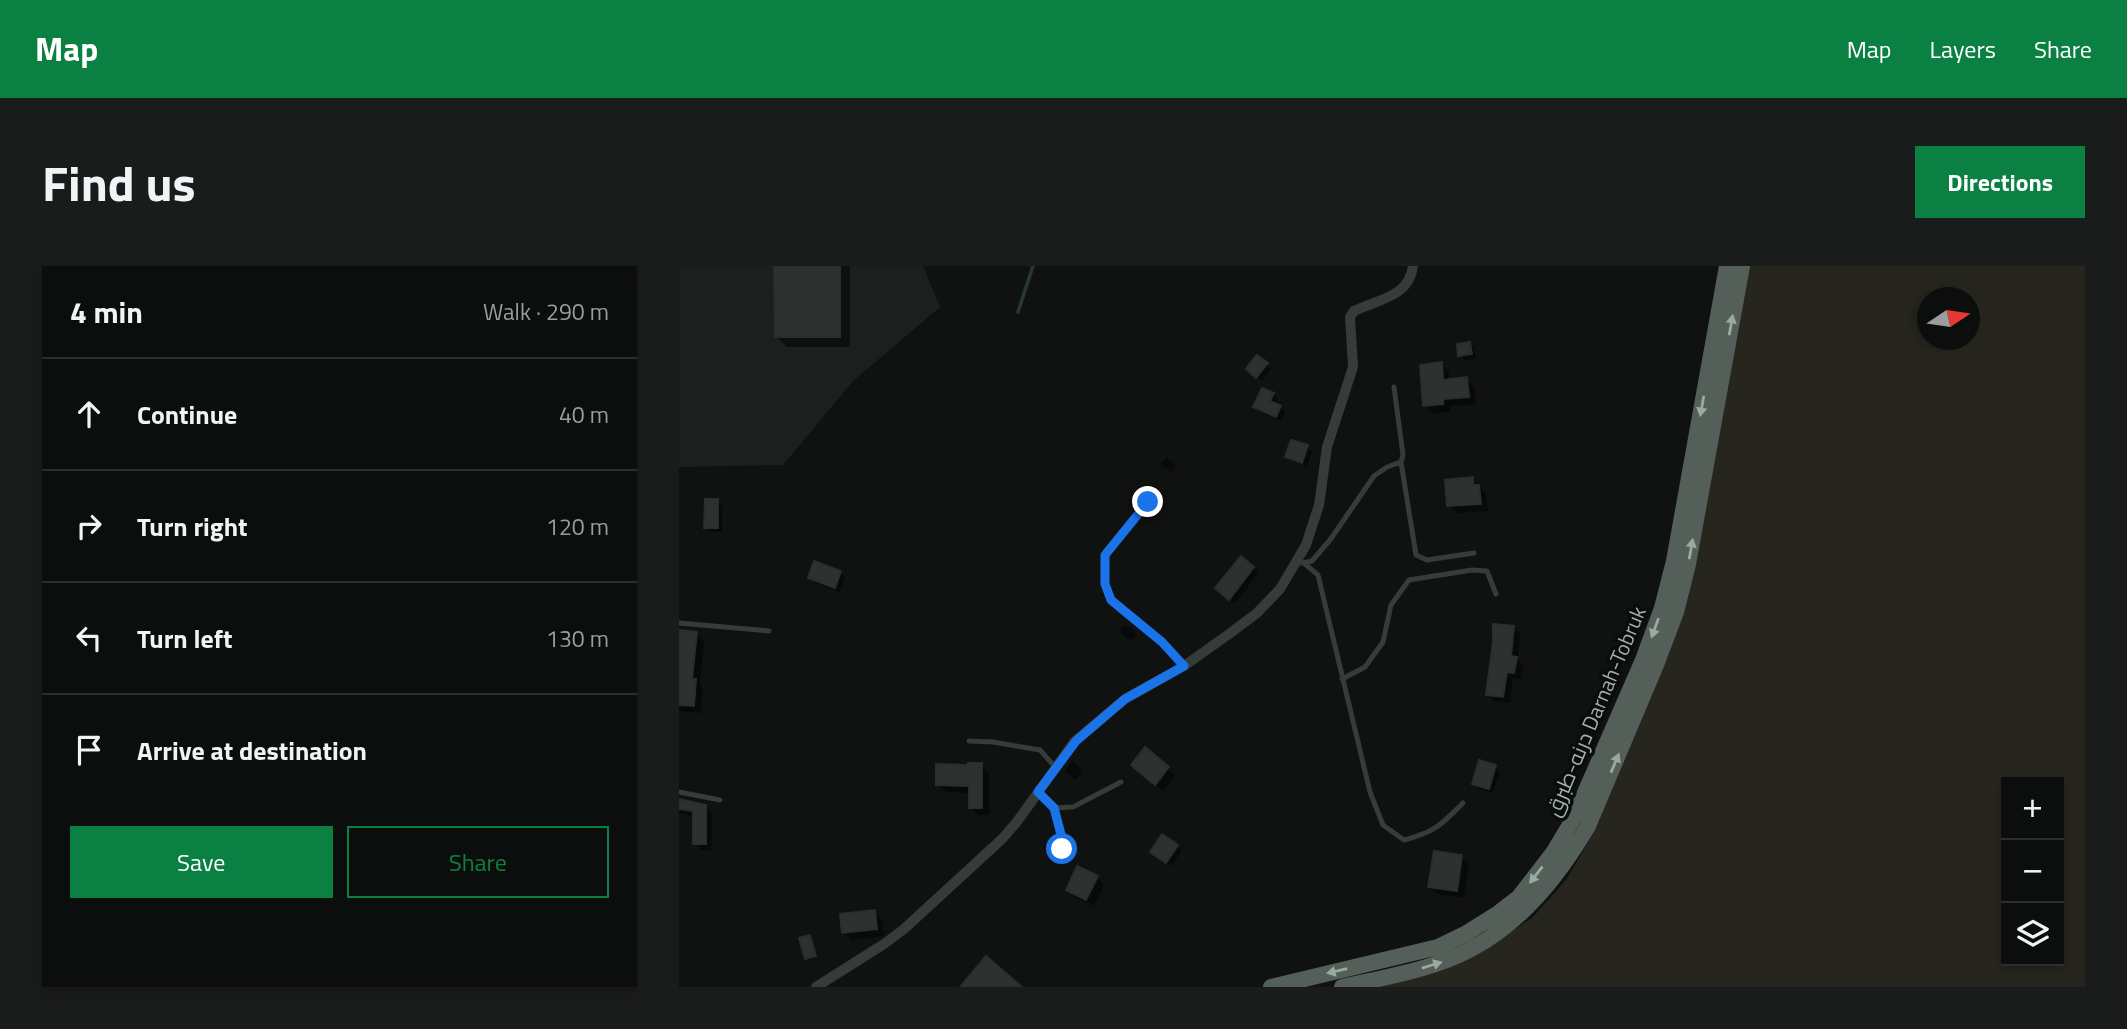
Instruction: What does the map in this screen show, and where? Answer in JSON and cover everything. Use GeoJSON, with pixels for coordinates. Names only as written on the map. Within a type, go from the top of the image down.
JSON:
{"type":"FeatureCollection","features":[{"type":"Feature","properties":{"kind":"highway","name":"درنه-طبرق Darnah-Tobruk"},"geometry":{"type":"LineString","coordinates":[[1271,987],[1438,947],[1465,934],[1519,897],[1564,837],[1643,660],[1663,608],[1674,561],[1727,266]]}},
{"type":"Feature","properties":{"kind":"highway","name":"درنه-طبرق Darnah-Tobruk"},"geometry":{"type":"LineString","coordinates":[[1342,987],[1404,973],[1441,962],[1471,949],[1527,908],[1548,884],[1588,826],[1676,612],[1688,564],[1742,266]]}},
{"type":"Feature","properties":{"kind":"street"},"geometry":{"type":"LineString","coordinates":[[816,987],[884,944],[923,913],[1002,839],[1076,741],[1125,699],[1184,666],[1257,613],[1300,564],[1319,505],[1327,447],[1353,367],[1350,317],[1354,311],[1401,291],[1411,278],[1413,266]]}},
{"type":"Feature","properties":{"kind":"lane"},"geometry":{"type":"LineString","coordinates":[[1394,387],[1403,455],[1401,462],[1416,555],[1427,560],[1475,553]]}},
{"type":"Feature","properties":{"kind":"lane"},"geometry":{"type":"LineString","coordinates":[[1300,564],[1312,561],[1330,540],[1374,476],[1401,462]]}},
{"type":"Feature","properties":{"kind":"lane"},"geometry":{"type":"LineString","coordinates":[[1148,502],[1105,555],[1105,584],[1111,600],[1162,642],[1184,666]]}},
{"type":"Feature","properties":{"kind":"lane"},"geometry":{"type":"LineString","coordinates":[[1300,564],[1318,575],[1370,793],[1383,825],[1404,840],[1426,834],[1442,824],[1463,803]]}},
{"type":"Feature","properties":{"kind":"lane"},"geometry":{"type":"LineString","coordinates":[[1342,678],[1365,667],[1383,642],[1391,605],[1409,580],[1472,570],[1486,572],[1496,594]]}},
{"type":"Feature","properties":{"kind":"lane"},"geometry":{"type":"LineString","coordinates":[[679,623],[769,631]]}},
{"type":"Feature","properties":{"kind":"lane"},"geometry":{"type":"LineString","coordinates":[[969,741],[1040,750],[1056,768]]}},
{"type":"Feature","properties":{"kind":"lane"},"geometry":{"type":"LineString","coordinates":[[1054,808],[1073,807],[1121,782]]}},
{"type":"Feature","properties":{"kind":"lane"},"geometry":{"type":"LineString","coordinates":[[679,792],[720,800]]}},
{"type":"Feature","properties":{"kind":"lane"},"geometry":{"type":"LineString","coordinates":[[1038,792],[1054,808],[1063,842],[1062,849]]}},
{"type":"Feature","properties":{"kind":"shaded area"},"geometry":{"type":"Polygon","coordinates":[[[679,266],[923,266],[940,307],[853,381],[783,465],[679,467],[679,266]]]}},
{"type":"Feature","properties":{"kind":"shaded area"},"geometry":{"type":"Polygon","coordinates":[[[1746,266],[2085,266],[2085,987],[1358,987],[1449,966],[1488,948],[1533,917],[1566,880],[1588,843],[1661,659],[1746,266]]]}},
{"type":"Feature","properties":{"kind":"building"},"geometry":{"type":"Polygon","coordinates":[[[774,266],[840,266],[840,337],[775,337],[774,266]]]}},
{"type":"Feature","properties":{"kind":"building"},"geometry":{"type":"Polygon","coordinates":[[[1470,342],[1472,354],[1458,356],[1457,344],[1470,342]]]}},
{"type":"Feature","properties":{"kind":"building"},"geometry":{"type":"Polygon","coordinates":[[[1257,355],[1268,363],[1256,378],[1246,369],[1257,355]]]}},
{"type":"Feature","properties":{"kind":"building"},"geometry":{"type":"Polygon","coordinates":[[[1442,362],[1443,380],[1467,377],[1469,397],[1443,399],[1443,404],[1423,406],[1420,365],[1442,362]]]}},
{"type":"Feature","properties":{"kind":"building"},"geometry":{"type":"Polygon","coordinates":[[[1262,388],[1274,393],[1270,401],[1281,406],[1276,417],[1253,407],[1262,388]]]}},
{"type":"Feature","properties":{"kind":"building"},"geometry":{"type":"Polygon","coordinates":[[[1291,440],[1308,445],[1302,463],[1285,457],[1291,440]]]}},
{"type":"Feature","properties":{"kind":"building"},"geometry":{"type":"Polygon","coordinates":[[[1473,477],[1473,485],[1479,485],[1481,504],[1447,506],[1445,480],[1473,477]]]}},
{"type":"Feature","properties":{"kind":"building"},"geometry":{"type":"Polygon","coordinates":[[[705,499],[718,499],[718,528],[704,528],[705,499]]]}},
{"type":"Feature","properties":{"kind":"building"},"geometry":{"type":"Polygon","coordinates":[[[1241,556],[1254,567],[1229,600],[1215,588],[1241,556]]]}},
{"type":"Feature","properties":{"kind":"building"},"geometry":{"type":"Polygon","coordinates":[[[814,561],[841,571],[835,588],[808,578],[814,561]]]}},
{"type":"Feature","properties":{"kind":"building"},"geometry":{"type":"Polygon","coordinates":[[[1493,624],[1514,626],[1511,656],[1517,657],[1514,673],[1507,672],[1503,697],[1486,695],[1493,624]]]}},
{"type":"Feature","properties":{"kind":"building"},"geometry":{"type":"Polygon","coordinates":[[[679,630],[697,632],[692,679],[696,679],[694,706],[679,705],[679,630]]]}},
{"type":"Feature","properties":{"kind":"building"},"geometry":{"type":"Polygon","coordinates":[[[1145,747],[1169,767],[1155,785],[1131,765],[1145,747]]]}},
{"type":"Feature","properties":{"kind":"building"},"geometry":{"type":"Polygon","coordinates":[[[1479,760],[1496,765],[1489,789],[1472,784],[1479,760]]]}},
{"type":"Feature","properties":{"kind":"building"},"geometry":{"type":"Polygon","coordinates":[[[982,763],[982,808],[969,808],[969,786],[936,785],[936,764],[982,763]]]}},
{"type":"Feature","properties":{"kind":"building"},"geometry":{"type":"Polygon","coordinates":[[[679,799],[706,805],[706,844],[693,844],[693,811],[679,809],[679,799]]]}},
{"type":"Feature","properties":{"kind":"building"},"geometry":{"type":"Polygon","coordinates":[[[1162,834],[1178,845],[1166,863],[1150,852],[1162,834]]]}},
{"type":"Feature","properties":{"kind":"building"},"geometry":{"type":"Polygon","coordinates":[[[1434,851],[1462,855],[1457,891],[1428,887],[1434,851]]]}},
{"type":"Feature","properties":{"kind":"building"},"geometry":{"type":"Polygon","coordinates":[[[1077,866],[1098,876],[1086,900],[1066,890],[1077,866]]]}},
{"type":"Feature","properties":{"kind":"building"},"geometry":{"type":"Polygon","coordinates":[[[875,910],[877,929],[842,933],[840,914],[875,910]]]}},
{"type":"Feature","properties":{"kind":"building"},"geometry":{"type":"Polygon","coordinates":[[[810,935],[816,956],[805,959],[799,938],[810,935]]]}},
{"type":"Feature","properties":{"kind":"building"},"geometry":{"type":"Polygon","coordinates":[[[986,956],[1022,987],[960,987],[986,956]]]}},
{"type":"Feature","properties":{"kind":"waterway"},"geometry":{"type":"LineString","coordinates":[[1018,312],[1033,266]]}},
{"type":"Feature","properties":{"kind":"route"},"geometry":{"type":"LineString","coordinates":[[1062,849],[1063,842],[1054,808],[1038,792],[1076,741],[1125,699],[1184,666],[1162,642],[1111,600],[1105,584],[1105,555],[1148,502]]}}]}
